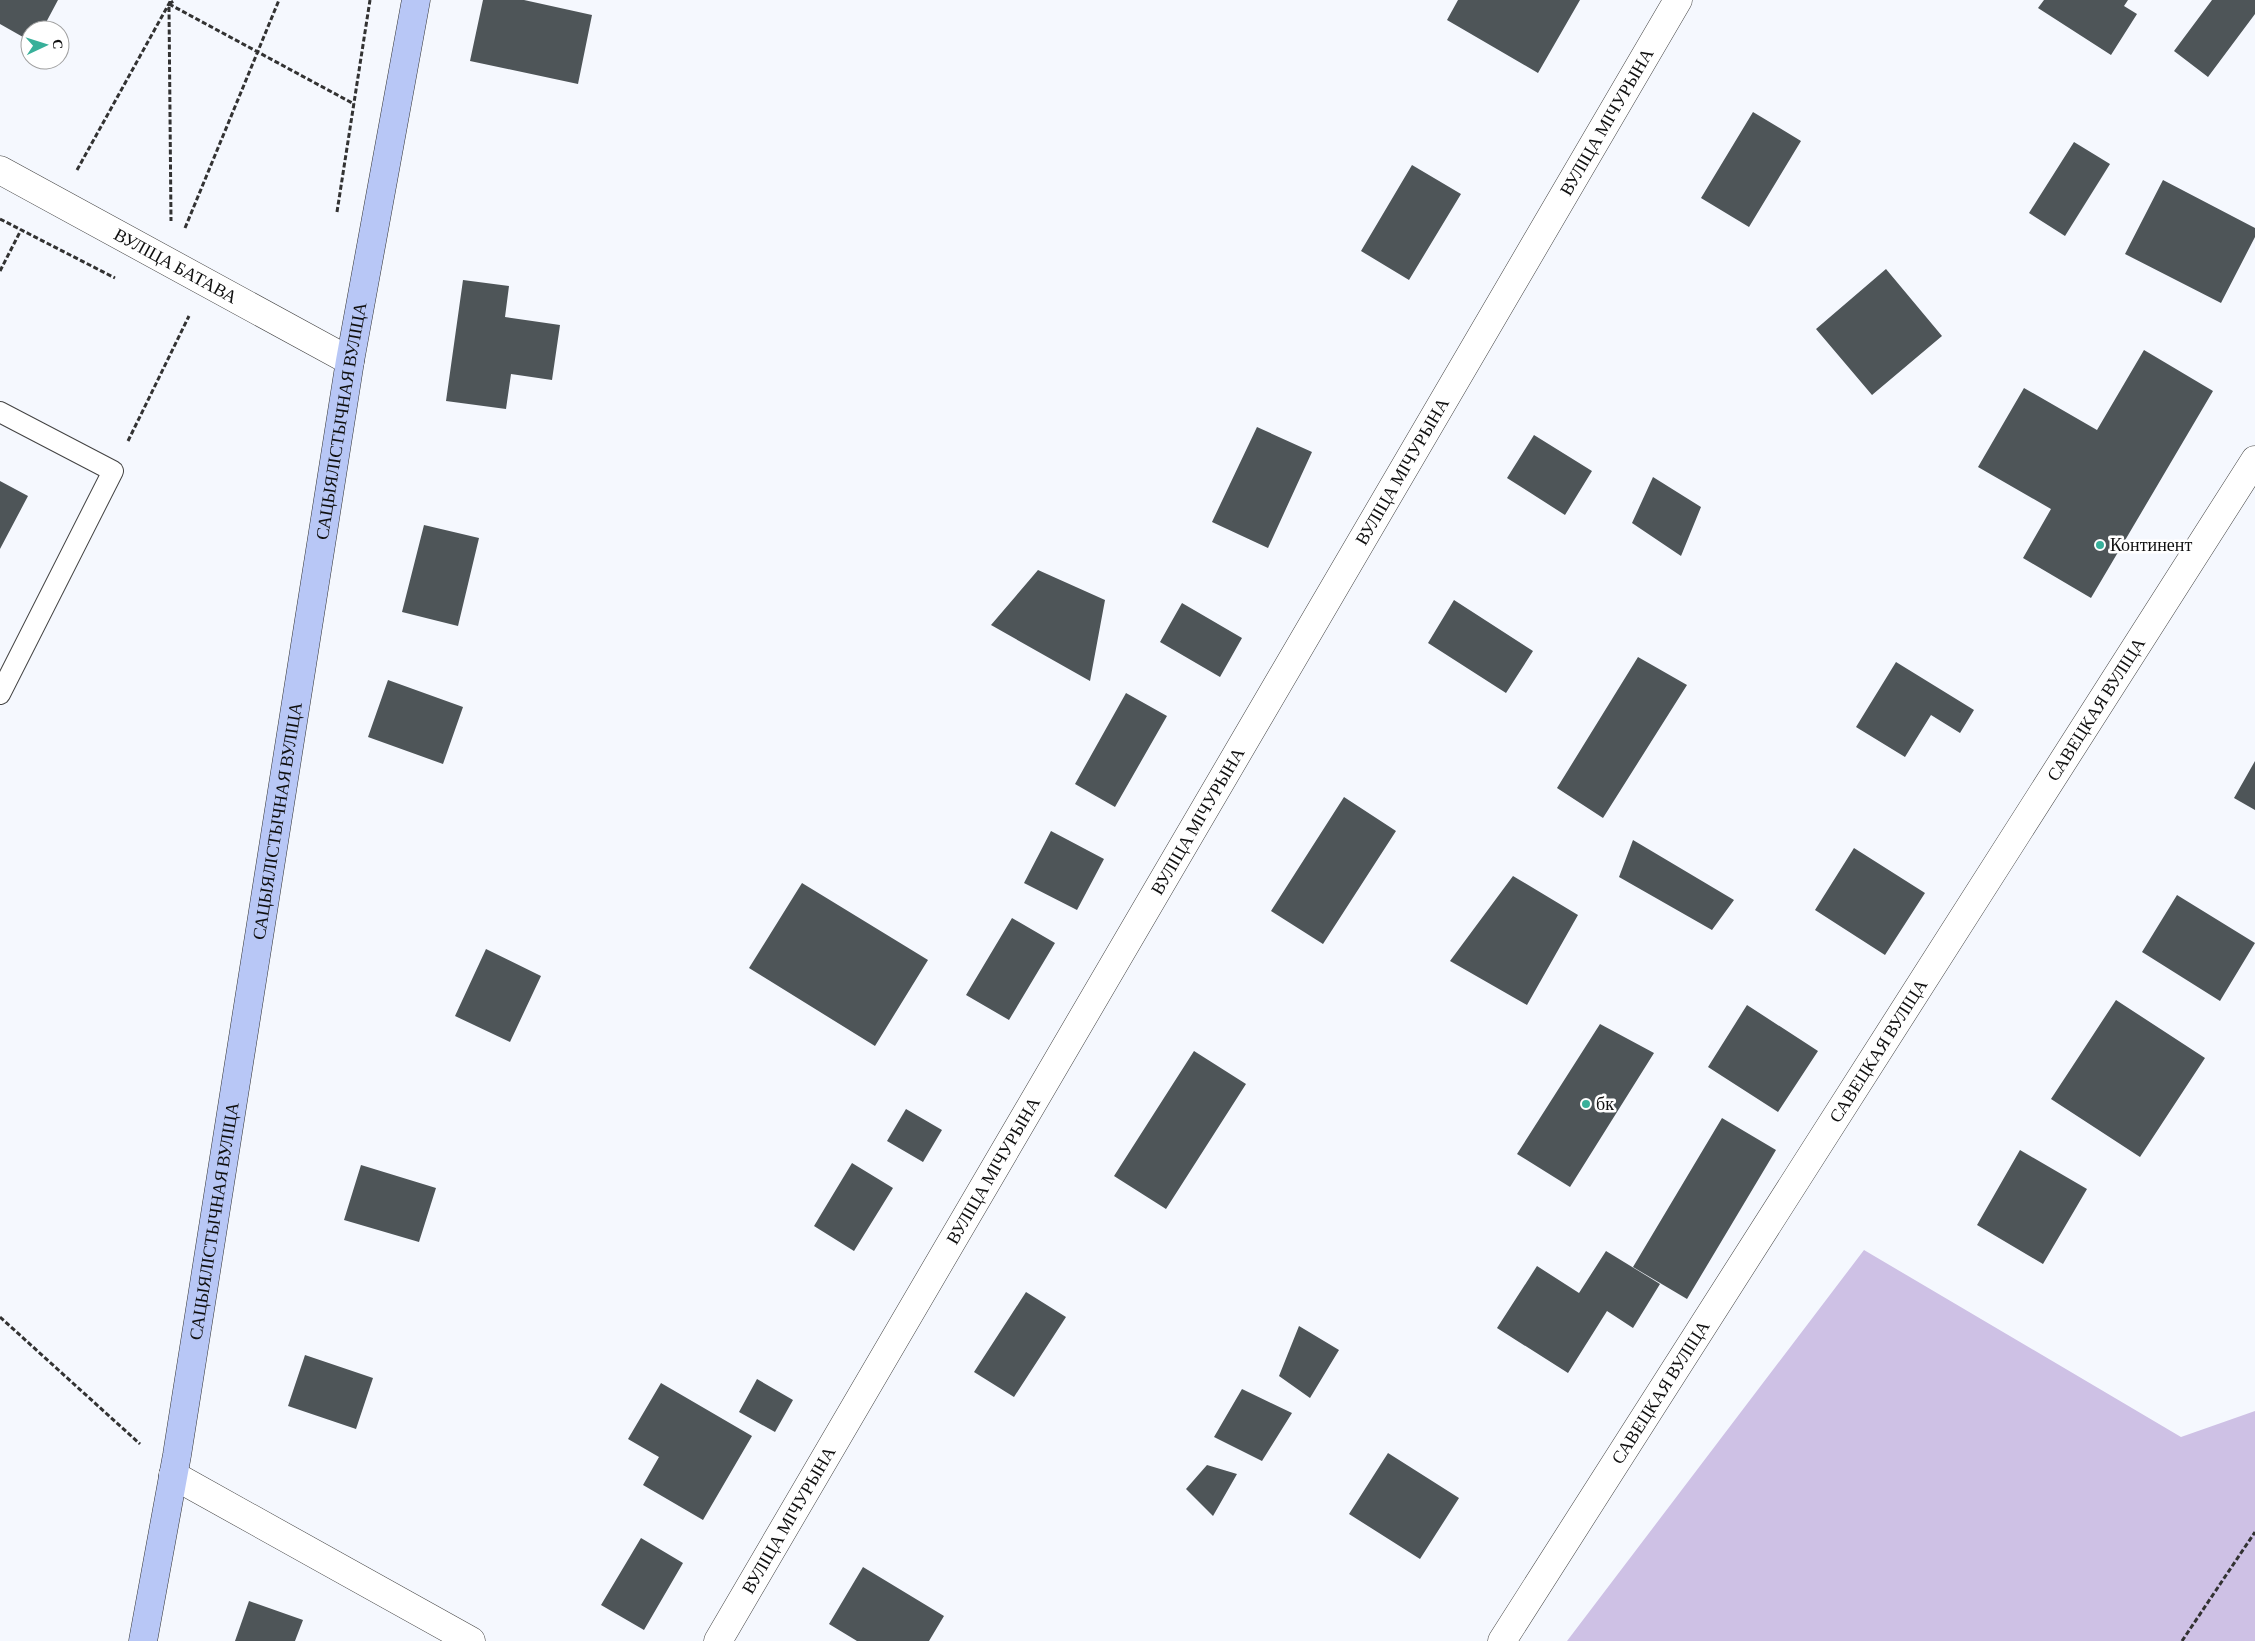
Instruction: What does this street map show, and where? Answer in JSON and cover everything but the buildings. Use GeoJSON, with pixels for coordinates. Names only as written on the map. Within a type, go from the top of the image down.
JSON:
{"type":"FeatureCollection","features":[{"type":"Feature","properties":{"kind":"main road","name":"САЦЫЯЛІСТЫЧНАЯ ВУЛІЦА"},"geometry":{"type":"LineString","coordinates":[[142,1641],[175,1465],[350,361],[416,0]]}},
{"type":"Feature","properties":{"kind":"street","name":"ВУЛІЦА МІЧУРЫНА"},"geometry":{"type":"LineString","coordinates":[[718,1641],[1678,0]]}},
{"type":"Feature","properties":{"kind":"street","name":"ВУЛІЦА БАТАВА"},"geometry":{"type":"LineString","coordinates":[[0,170],[350,361]]}},
{"type":"Feature","properties":{"kind":"street","name":"САВЕЦКАЯ ВУЛІЦА"},"geometry":{"type":"LineString","coordinates":[[1502,1641],[2255,460]]}},
{"type":"Feature","properties":{"kind":"street"},"geometry":{"type":"LineString","coordinates":[[175,1465],[471,1641]]}},
{"type":"Feature","properties":{"kind":"lane"},"geometry":{"type":"LineString","coordinates":[[0,412],[113,471],[0,694]]}},
{"type":"Feature","properties":{"kind":"path"},"geometry":{"type":"LineString","coordinates":[[0,271],[21,230],[59,203],[171,0]]}},
{"type":"Feature","properties":{"kind":"path"},"geometry":{"type":"LineString","coordinates":[[169,4],[175,0]]}},
{"type":"Feature","properties":{"kind":"path"},"geometry":{"type":"LineString","coordinates":[[171,264],[279,0]]}},
{"type":"Feature","properties":{"kind":"path"},"geometry":{"type":"LineString","coordinates":[[169,4],[354,104]]}},
{"type":"Feature","properties":{"kind":"path"},"geometry":{"type":"LineString","coordinates":[[169,4],[171,264]]}},
{"type":"Feature","properties":{"kind":"path"},"geometry":{"type":"LineString","coordinates":[[113,471],[189,316]]}},
{"type":"Feature","properties":{"kind":"path"},"geometry":{"type":"LineString","coordinates":[[0,1317],[146,1450],[175,1465]]}},
{"type":"Feature","properties":{"kind":"path"},"geometry":{"type":"LineString","coordinates":[[2182,1641],[2255,1532]]}},
{"type":"Feature","properties":{"kind":"shaded area"},"geometry":{"type":"Polygon","coordinates":[[[1864,1250],[2181,1437],[2255,1411],[2255,1641],[1567,1641],[1864,1250]]]}},
{"type":"Feature","properties":{"kind":"place","name":"Континент"},"geometry":{"type":"Point","coordinates":[2100,545]}},
{"type":"Feature","properties":{"kind":"place","name":"бк"},"geometry":{"type":"Point","coordinates":[1586,1104]}}]}
